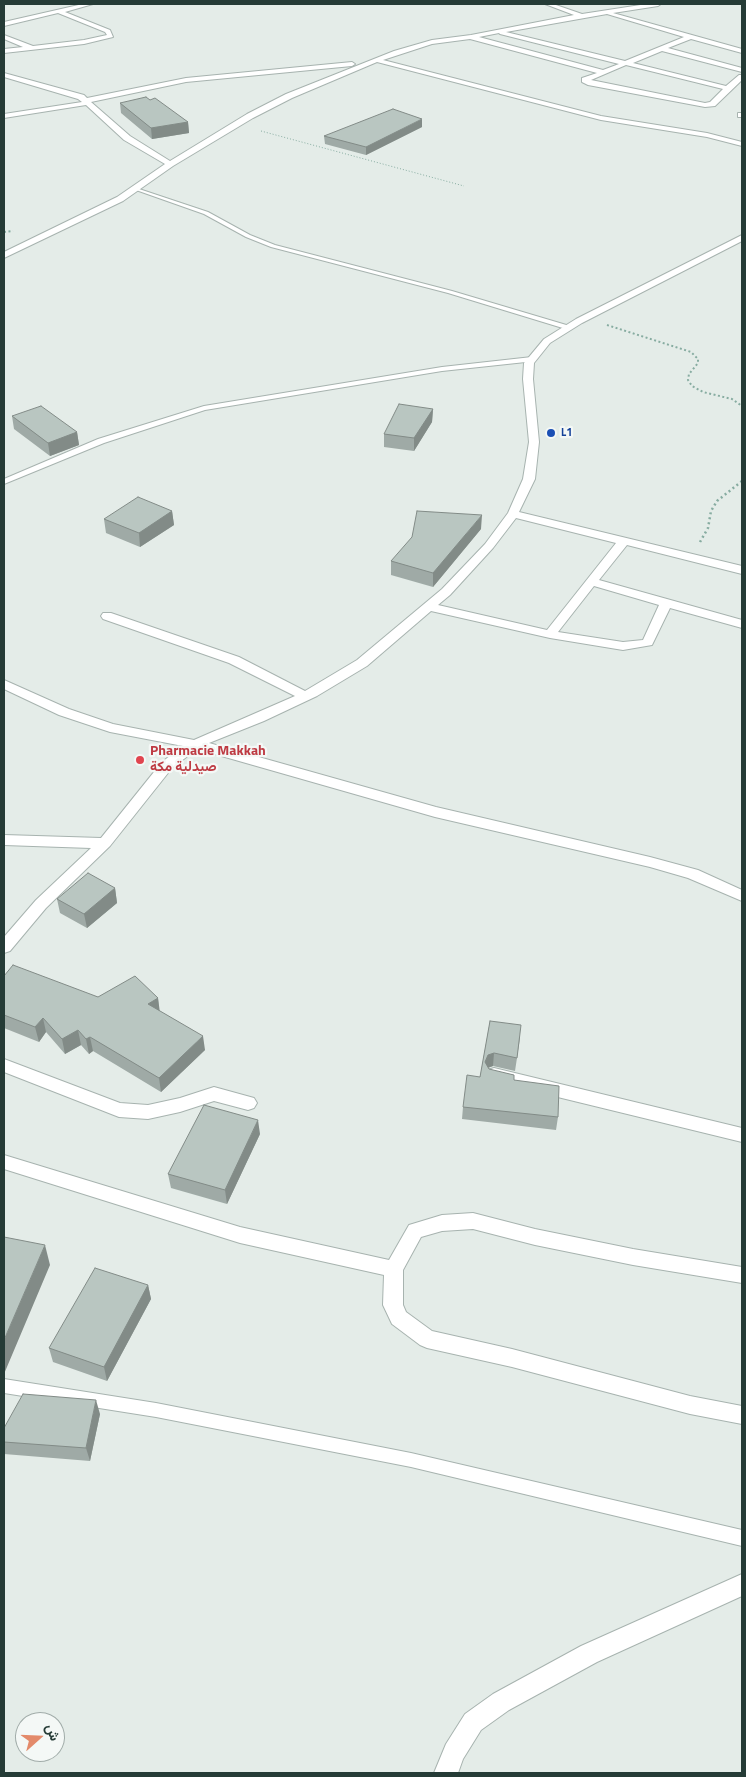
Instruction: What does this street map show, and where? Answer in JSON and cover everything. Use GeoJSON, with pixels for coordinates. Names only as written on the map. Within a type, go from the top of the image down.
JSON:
{"type":"FeatureCollection","features":[{"type":"Feature","properties":{"kind":"street"},"geometry":{"type":"LineString","coordinates":[[4,24],[90,4]]}},
{"type":"Feature","properties":{"kind":"street"},"geometry":{"type":"LineString","coordinates":[[548,4],[581,15]]}},
{"type":"Feature","properties":{"kind":"street"},"geometry":{"type":"LineString","coordinates":[[4,255],[138,189],[170,164],[289,96],[372,61],[432,42],[498,32],[581,15],[656,4]]}},
{"type":"Feature","properties":{"kind":"street"},"geometry":{"type":"LineString","coordinates":[[4,51],[100,40],[111,36],[108,32],[57,11]]}},
{"type":"Feature","properties":{"kind":"street"},"geometry":{"type":"LineString","coordinates":[[604,12],[742,51]]}},
{"type":"Feature","properties":{"kind":"street"},"geometry":{"type":"LineString","coordinates":[[498,32],[727,88]]}},
{"type":"Feature","properties":{"kind":"street"},"geometry":{"type":"LineString","coordinates":[[692,36],[585,80],[591,83],[693,104],[712,104],[727,88],[742,77]]}},
{"type":"Feature","properties":{"kind":"street"},"geometry":{"type":"LineString","coordinates":[[4,37],[32,48]]}},
{"type":"Feature","properties":{"kind":"street"},"geometry":{"type":"LineString","coordinates":[[469,37],[603,72]]}},
{"type":"Feature","properties":{"kind":"street"},"geometry":{"type":"LineString","coordinates":[[662,49],[742,70]]}},
{"type":"Feature","properties":{"kind":"street"},"geometry":{"type":"LineString","coordinates":[[4,116],[86,102],[186,80],[372,61],[601,118],[707,135],[742,144]]}},
{"type":"Feature","properties":{"kind":"street"},"geometry":{"type":"LineString","coordinates":[[4,75],[74,94],[86,102],[127,138],[170,164]]}},
{"type":"Feature","properties":{"kind":"street"},"geometry":{"type":"LineString","coordinates":[[4,947],[41,904],[105,843],[167,765],[195,744],[259,718],[305,696],[362,663],[446,592],[489,546],[513,514],[529,479],[534,442],[528,379],[529,363],[546,341],[569,327],[742,238]]}},
{"type":"Feature","properties":{"kind":"street"},"geometry":{"type":"LineString","coordinates":[[513,514],[669,550],[742,570]]}},
{"type":"Feature","properties":{"kind":"street"},"geometry":{"type":"LineString","coordinates":[[550,634],[624,541]]}},
{"type":"Feature","properties":{"kind":"street"},"geometry":{"type":"LineString","coordinates":[[592,582],[742,624]]}},
{"type":"Feature","properties":{"kind":"street"},"geometry":{"type":"LineString","coordinates":[[428,607],[550,634],[623,646],[648,642],[666,603]]}},
{"type":"Feature","properties":{"kind":"street"},"geometry":{"type":"LineString","coordinates":[[107,616],[200,646],[242,664],[305,696]]}},
{"type":"Feature","properties":{"kind":"street"},"geometry":{"type":"LineString","coordinates":[[4,684],[87,722],[157,738],[195,744],[435,812],[650,862],[692,874],[742,896]]}},
{"type":"Feature","properties":{"kind":"street"},"geometry":{"type":"LineString","coordinates":[[4,840],[105,843]]}},
{"type":"Feature","properties":{"kind":"street"},"geometry":{"type":"LineString","coordinates":[[4,1065],[119,1110],[148,1112],[180,1105],[214,1094],[248,1103]]}},
{"type":"Feature","properties":{"kind":"street"},"geometry":{"type":"LineString","coordinates":[[494,1075],[742,1135]]}},
{"type":"Feature","properties":{"kind":"street"},"geometry":{"type":"LineString","coordinates":[[4,1162],[140,1202],[240,1235],[394,1269]]}},
{"type":"Feature","properties":{"kind":"street"},"geometry":{"type":"LineString","coordinates":[[742,1275],[624,1256],[535,1237],[473,1221],[442,1223],[415,1231],[394,1269],[393,1305],[398,1318],[427,1339],[512,1358],[681,1402],[742,1415]]}},
{"type":"Feature","properties":{"kind":"street"},"geometry":{"type":"LineString","coordinates":[[446,1773],[454,1752],[473,1722],[501,1702],[589,1654],[742,1585]]}},
{"type":"Feature","properties":{"kind":"lane"},"geometry":{"type":"LineString","coordinates":[[138,189],[206,213],[248,236],[273,246],[333,264],[450,292],[569,327]]}},
{"type":"Feature","properties":{"kind":"lane"},"geometry":{"type":"LineString","coordinates":[[4,482],[101,440],[204,408],[442,369],[532,358]]}},
{"type":"Feature","properties":{"kind":"lane"},"geometry":{"type":"LineString","coordinates":[[4,1386],[156,1410],[411,1460],[742,1538]]}},
{"type":"Feature","properties":{"kind":"path"},"geometry":{"type":"LineString","coordinates":[[236,125],[464,186]]}},
{"type":"Feature","properties":{"kind":"path"},"geometry":{"type":"LineString","coordinates":[[585,319],[691,352],[698,359],[698,363],[689,374],[688,380],[692,386],[703,392],[732,399],[742,406]]}},
{"type":"Feature","properties":{"kind":"path"},"geometry":{"type":"LineString","coordinates":[[669,550],[693,547],[701,541],[708,528],[711,511],[717,500],[742,481]]}},
{"type":"Feature","properties":{"kind":"building"},"geometry":{"type":"Polygon","coordinates":[[[146,97],[150,100],[155,98],[188,122],[151,128],[120,103],[146,97]]]}},
{"type":"Feature","properties":{"kind":"building"},"geometry":{"type":"Polygon","coordinates":[[[393,109],[422,119],[366,147],[324,136],[393,109]]]}},
{"type":"Feature","properties":{"kind":"building"},"geometry":{"type":"Polygon","coordinates":[[[399,404],[433,409],[414,438],[384,434],[399,404]]]}},
{"type":"Feature","properties":{"kind":"building"},"geometry":{"type":"Polygon","coordinates":[[[41,406],[77,432],[48,443],[12,416],[41,406]]]}},
{"type":"Feature","properties":{"kind":"building"},"geometry":{"type":"Polygon","coordinates":[[[138,497],[172,511],[139,533],[104,519],[138,497]]]}},
{"type":"Feature","properties":{"kind":"building"},"geometry":{"type":"Polygon","coordinates":[[[417,511],[482,515],[433,573],[391,561],[412,537],[417,511]]]}},
{"type":"Feature","properties":{"kind":"building"},"geometry":{"type":"Polygon","coordinates":[[[88,873],[115,888],[84,914],[57,899],[88,873]]]}},
{"type":"Feature","properties":{"kind":"building"},"geometry":{"type":"Polygon","coordinates":[[[13,965],[98,997],[135,976],[158,998],[148,1004],[203,1036],[159,1078],[90,1037],[86,1039],[78,1030],[62,1039],[43,1018],[35,1027],[4,1015],[4,976],[13,965]]]}},
{"type":"Feature","properties":{"kind":"building"},"geometry":{"type":"Polygon","coordinates":[[[490,1021],[521,1025],[517,1058],[494,1053],[488,1055],[485,1062],[489,1069],[514,1075],[514,1080],[559,1086],[558,1117],[463,1107],[467,1075],[480,1077],[490,1021]]]}},
{"type":"Feature","properties":{"kind":"building"},"geometry":{"type":"Polygon","coordinates":[[[204,1105],[258,1120],[225,1190],[168,1174],[204,1105]]]}},
{"type":"Feature","properties":{"kind":"building"},"geometry":{"type":"Polygon","coordinates":[[[4,1237],[45,1245],[4,1340],[4,1237]]]}},
{"type":"Feature","properties":{"kind":"building"},"geometry":{"type":"Polygon","coordinates":[[[95,1268],[148,1285],[104,1367],[49,1348],[95,1268]]]}},
{"type":"Feature","properties":{"kind":"building"},"geometry":{"type":"Polygon","coordinates":[[[23,1394],[96,1400],[86,1448],[4,1442],[4,1428],[23,1394]]]}},
{"type":"Feature","properties":{"kind":"place","name":"L1"},"geometry":{"type":"Point","coordinates":[551,433]}},
{"type":"Feature","properties":{"kind":"place","name":"Pharmacie Makkah صيدلية مكة"},"geometry":{"type":"Point","coordinates":[140,760]}}]}
